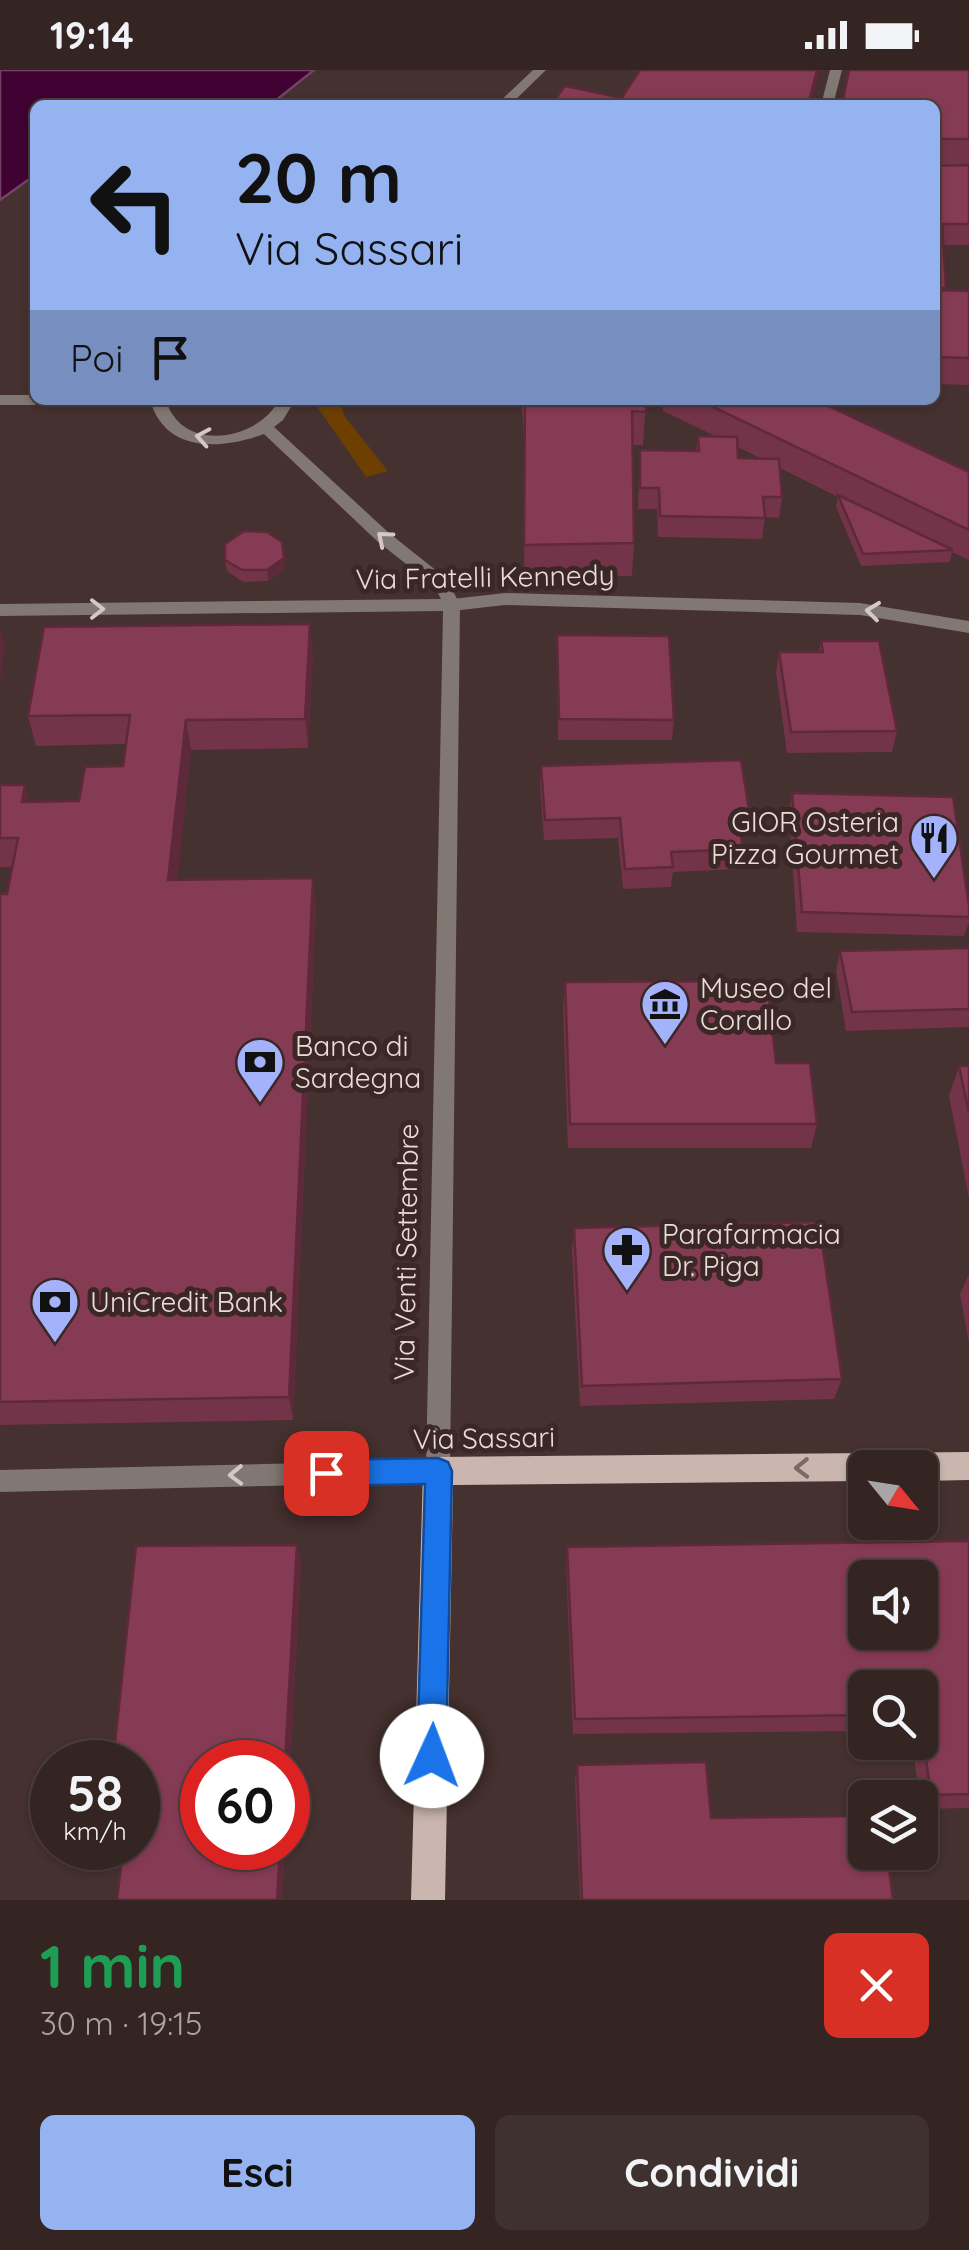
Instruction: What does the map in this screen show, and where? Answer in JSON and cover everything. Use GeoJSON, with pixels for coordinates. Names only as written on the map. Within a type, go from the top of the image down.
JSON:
{"type":"FeatureCollection","features":[{"type":"Feature","properties":{"kind":"main road","name":"Via Sassari"},"geometry":{"type":"LineString","coordinates":[[438,1471],[969,1466]]}},
{"type":"Feature","properties":{"kind":"main road","name":"Via Venti Settembre"},"geometry":{"type":"LineString","coordinates":[[428,1900],[438,1471]]}},
{"type":"Feature","properties":{"kind":"street"},"geometry":{"type":"LineString","coordinates":[[507,100],[540,70]]}},
{"type":"Feature","properties":{"kind":"street"},"geometry":{"type":"LineString","coordinates":[[828,100],[836,70]]}},
{"type":"Feature","properties":{"kind":"street"},"geometry":{"type":"LineString","coordinates":[[0,400],[30,400]]}},
{"type":"Feature","properties":{"kind":"street"},"geometry":{"type":"LineString","coordinates":[[158,405],[166,423],[201,439],[223,440],[266,428],[280,418],[286,405]]}},
{"type":"Feature","properties":{"kind":"street"},"geometry":{"type":"LineString","coordinates":[[266,428],[383,537],[440,583],[452,605]]}},
{"type":"Feature","properties":{"kind":"street","name":"Via Fratelli Kennedy"},"geometry":{"type":"LineString","coordinates":[[0,610],[452,605],[505,600],[860,609],[969,627]]}},
{"type":"Feature","properties":{"kind":"street","name":"Via Venti Settembre"},"geometry":{"type":"LineString","coordinates":[[438,1471],[452,605]]}},
{"type":"Feature","properties":{"kind":"street","name":"Via Sassari"},"geometry":{"type":"LineString","coordinates":[[0,1481],[438,1471]]}},
{"type":"Feature","properties":{"kind":"shaded area"},"geometry":{"type":"Polygon","coordinates":[[[0,70],[314,70],[276,100],[30,100],[30,179],[0,200],[0,70]]]}},
{"type":"Feature","properties":{"kind":"shaded area"},"geometry":{"type":"Polygon","coordinates":[[[316,405],[341,405],[345,417],[388,471],[366,477],[316,405]]]}},
{"type":"Feature","properties":{"kind":"building"},"geometry":{"type":"Polygon","coordinates":[[[640,70],[817,70],[809,100],[620,100],[640,70]]]}},
{"type":"Feature","properties":{"kind":"building"},"geometry":{"type":"Polygon","coordinates":[[[849,70],[969,70],[969,139],[940,139],[940,100],[843,100],[849,70]]]}},
{"type":"Feature","properties":{"kind":"building"},"geometry":{"type":"Polygon","coordinates":[[[565,86],[622,98],[621,100],[555,100],[565,86]]]}},
{"type":"Feature","properties":{"kind":"building"},"geometry":{"type":"Polygon","coordinates":[[[969,165],[969,224],[942,224],[946,288],[940,288],[940,166],[969,165]]]}},
{"type":"Feature","properties":{"kind":"building"},"geometry":{"type":"Polygon","coordinates":[[[940,290],[969,291],[969,358],[940,357],[940,290]]]}},
{"type":"Feature","properties":{"kind":"building"},"geometry":{"type":"Polygon","coordinates":[[[525,405],[646,405],[646,412],[632,411],[634,543],[524,545],[525,405]]]}},
{"type":"Feature","properties":{"kind":"building"},"geometry":{"type":"Polygon","coordinates":[[[709,405],[827,405],[969,472],[969,530],[709,405]]]}},
{"type":"Feature","properties":{"kind":"building"},"geometry":{"type":"Polygon","coordinates":[[[698,436],[737,437],[738,458],[779,459],[782,497],[763,497],[765,518],[660,516],[659,488],[640,488],[640,450],[699,451],[698,436]]]}},
{"type":"Feature","properties":{"kind":"building"},"geometry":{"type":"Polygon","coordinates":[[[838,495],[953,550],[863,554],[838,495]]]}},
{"type":"Feature","properties":{"kind":"building"},"geometry":{"type":"Polygon","coordinates":[[[244,531],[267,532],[282,542],[284,558],[267,570],[242,570],[225,560],[225,544],[244,531]]]}},
{"type":"Feature","properties":{"kind":"building"},"geometry":{"type":"Polygon","coordinates":[[[310,624],[305,719],[186,720],[168,880],[313,878],[289,1397],[0,1402],[0,894],[7,894],[18,838],[0,838],[0,785],[25,785],[22,802],[79,801],[85,767],[123,766],[130,715],[28,716],[44,627],[310,624]]]}},
{"type":"Feature","properties":{"kind":"building"},"geometry":{"type":"Polygon","coordinates":[[[557,635],[669,636],[674,720],[559,719],[557,635]]]}},
{"type":"Feature","properties":{"kind":"building"},"geometry":{"type":"Polygon","coordinates":[[[821,641],[879,641],[897,731],[791,732],[779,652],[823,652],[821,641]]]}},
{"type":"Feature","properties":{"kind":"building"},"geometry":{"type":"Polygon","coordinates":[[[741,760],[750,816],[738,817],[743,849],[671,852],[673,867],[625,869],[620,818],[545,820],[541,766],[741,760]]]}},
{"type":"Feature","properties":{"kind":"building"},"geometry":{"type":"Polygon","coordinates":[[[792,793],[953,797],[969,917],[802,912],[792,793]]]}},
{"type":"Feature","properties":{"kind":"building"},"geometry":{"type":"Polygon","coordinates":[[[969,948],[969,1009],[852,1012],[840,951],[969,948]]]}},
{"type":"Feature","properties":{"kind":"building","name":"Museo del Corallo"},"geometry":{"type":"Polygon","coordinates":[[[767,981],[776,1063],[810,1063],[817,1124],[570,1124],[565,982],[767,981]]]}},
{"type":"Feature","properties":{"kind":"building"},"geometry":{"type":"Polygon","coordinates":[[[959,1066],[969,1066],[969,1113],[959,1066]]]}},
{"type":"Feature","properties":{"kind":"building"},"geometry":{"type":"Polygon","coordinates":[[[819,1222],[842,1379],[582,1386],[574,1228],[819,1222]]]}},
{"type":"Feature","properties":{"kind":"building"},"geometry":{"type":"Polygon","coordinates":[[[969,1541],[969,1794],[938,1795],[938,1780],[929,1780],[926,1760],[938,1760],[938,1670],[848,1670],[848,1715],[575,1719],[567,1547],[969,1541]]]}},
{"type":"Feature","properties":{"kind":"building"},"geometry":{"type":"Polygon","coordinates":[[[297,1545],[286,1740],[180,1740],[180,1870],[279,1870],[277,1900],[117,1900],[120,1870],[160,1870],[160,1740],[115,1740],[136,1546],[297,1545]]]}},
{"type":"Feature","properties":{"kind":"building"},"geometry":{"type":"Polygon","coordinates":[[[706,1762],[711,1818],[848,1816],[848,1870],[889,1870],[893,1900],[582,1900],[577,1765],[706,1762]]]}},
{"type":"Feature","properties":{"kind":"place","name":"GIOR Osteria Pizza Gourmet"},"geometry":{"type":"Point","coordinates":[934,880]}},
{"type":"Feature","properties":{"kind":"place","name":"Museo del Corallo"},"geometry":{"type":"Point","coordinates":[665,1046]}},
{"type":"Feature","properties":{"kind":"place","name":"Banco di Sardegna"},"geometry":{"type":"Point","coordinates":[260,1104]}},
{"type":"Feature","properties":{"kind":"place","name":"Parafarmacia Dr. Piga"},"geometry":{"type":"Point","coordinates":[627,1292]}},
{"type":"Feature","properties":{"kind":"place","name":"UniCredit Bank"},"geometry":{"type":"Point","coordinates":[55,1344]}},
{"type":"Feature","properties":{"kind":"route"},"geometry":{"type":"LineString","coordinates":[[326,1473],[438,1471],[432,1756]]}}]}
